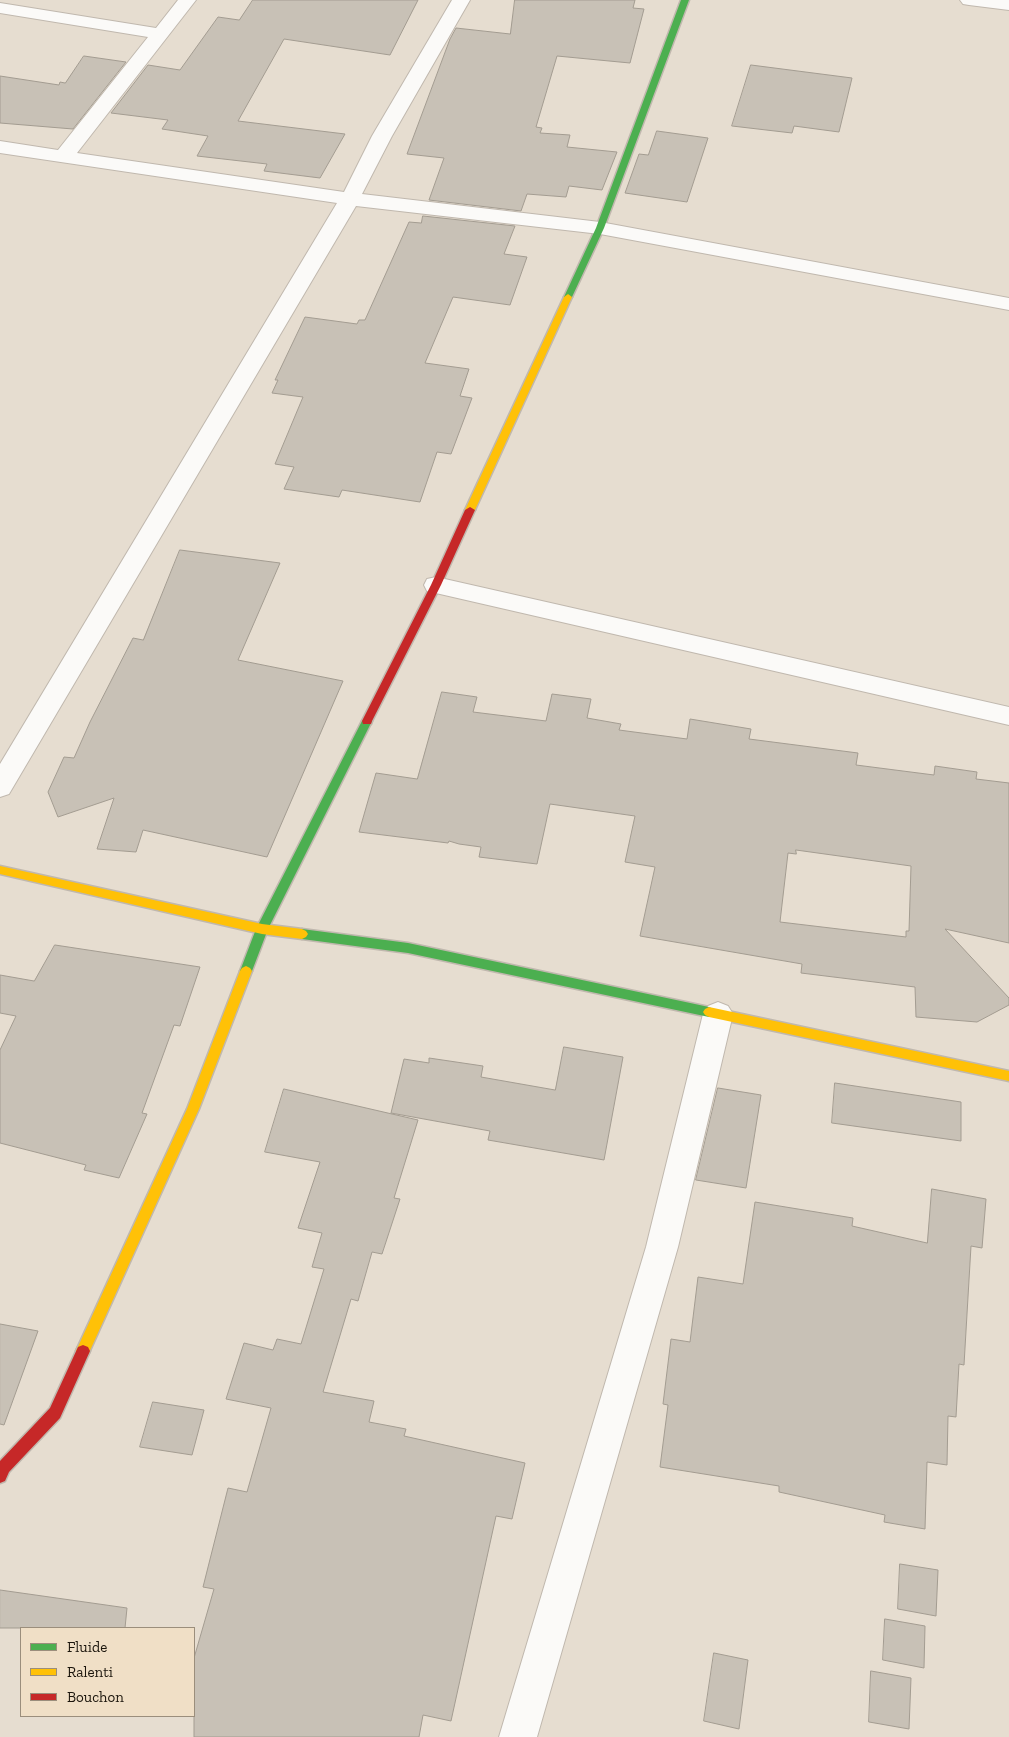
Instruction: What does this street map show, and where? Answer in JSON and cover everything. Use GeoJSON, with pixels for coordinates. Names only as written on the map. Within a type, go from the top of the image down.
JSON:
{"type":"FeatureCollection","features":[{"type":"Feature","properties":{"kind":"street"},"geometry":{"type":"LineString","coordinates":[[63,158],[187,0]]}},
{"type":"Feature","properties":{"kind":"street"},"geometry":{"type":"LineString","coordinates":[[0,787],[350,199],[382,136],[461,0]]}},
{"type":"Feature","properties":{"kind":"street"},"geometry":{"type":"LineString","coordinates":[[0,1476],[4,1466],[55,1414],[193,1109],[262,929],[436,585],[600,228],[685,0]]}},
{"type":"Feature","properties":{"kind":"street"},"geometry":{"type":"LineString","coordinates":[[969,0],[1009,5]]}},
{"type":"Feature","properties":{"kind":"street"},"geometry":{"type":"LineString","coordinates":[[0,8],[160,34]]}},
{"type":"Feature","properties":{"kind":"street"},"geometry":{"type":"LineString","coordinates":[[0,147],[63,158],[350,199],[600,228],[1009,304]]}},
{"type":"Feature","properties":{"kind":"street"},"geometry":{"type":"LineString","coordinates":[[436,585],[1009,716]]}},
{"type":"Feature","properties":{"kind":"street"},"geometry":{"type":"LineString","coordinates":[[0,870],[262,929],[408,948],[1009,1076]]}},
{"type":"Feature","properties":{"kind":"street"},"geometry":{"type":"LineString","coordinates":[[518,1737],[662,1248],[718,1014]]}},
{"type":"Feature","properties":{"kind":"building"},"geometry":{"type":"Polygon","coordinates":[[[253,0],[418,0],[390,55],[284,39],[238,121],[345,134],[320,178],[264,171],[267,164],[197,156],[208,136],[162,129],[168,120],[111,113],[148,65],[180,70],[218,17],[239,20],[253,0]]]}},
{"type":"Feature","properties":{"kind":"building"},"geometry":{"type":"Polygon","coordinates":[[[515,0],[635,0],[633,8],[644,9],[630,63],[557,56],[536,127],[542,128],[540,133],[570,135],[567,147],[617,152],[602,190],[569,186],[566,197],[527,194],[521,211],[429,200],[444,158],[407,154],[450,39],[456,28],[510,34],[515,0]]]}},
{"type":"Feature","properties":{"kind":"building"},"geometry":{"type":"Polygon","coordinates":[[[84,56],[126,62],[73,129],[0,123],[0,76],[59,85],[60,82],[65,83],[84,56]]]}},
{"type":"Feature","properties":{"kind":"building"},"geometry":{"type":"Polygon","coordinates":[[[751,65],[852,78],[839,132],[794,126],[792,133],[732,126],[751,65]]]}},
{"type":"Feature","properties":{"kind":"building"},"geometry":{"type":"Polygon","coordinates":[[[657,131],[708,138],[687,202],[625,193],[639,154],[648,155],[657,131]]]}},
{"type":"Feature","properties":{"kind":"building"},"geometry":{"type":"Polygon","coordinates":[[[423,216],[515,226],[504,254],[527,257],[510,305],[453,297],[425,363],[469,369],[460,396],[472,398],[451,454],[437,452],[420,502],[342,490],[339,497],[284,489],[294,467],[275,464],[303,397],[272,393],[278,380],[275,380],[305,317],[357,324],[359,320],[365,320],[409,222],[421,223],[423,216]]]}},
{"type":"Feature","properties":{"kind":"building"},"geometry":{"type":"Polygon","coordinates":[[[180,550],[280,563],[238,660],[343,681],[267,857],[143,830],[136,852],[97,849],[114,798],[58,817],[48,792],[64,757],[74,758],[90,722],[133,638],[143,640],[180,550]]]}},
{"type":"Feature","properties":{"kind":"building"},"geometry":{"type":"Polygon","coordinates":[[[442,692],[477,697],[473,712],[546,721],[552,694],[591,699],[587,718],[621,724],[619,730],[687,739],[690,719],[751,729],[749,739],[858,753],[856,765],[934,775],[935,766],[977,772],[976,779],[1009,783],[1009,943],[945,929],[1009,998],[1009,1005],[977,1022],[916,1017],[915,987],[801,973],[802,964],[640,936],[655,867],[625,862],[635,816],[550,804],[537,864],[479,857],[481,847],[449,841],[448,843],[359,832],[376,773],[417,779],[442,692]],[[796,850],[796,854],[788,853],[780,922],[906,937],[906,931],[909,931],[911,866],[796,850]]]}},
{"type":"Feature","properties":{"kind":"building"},"geometry":{"type":"Polygon","coordinates":[[[55,945],[200,967],[180,1026],[174,1025],[142,1113],[147,1114],[119,1178],[84,1170],[86,1165],[0,1143],[0,1050],[16,1016],[0,1013],[0,975],[34,981],[55,945]]]}},
{"type":"Feature","properties":{"kind":"building"},"geometry":{"type":"Polygon","coordinates":[[[564,1047],[623,1057],[604,1160],[488,1140],[490,1131],[391,1113],[404,1059],[429,1063],[429,1058],[483,1066],[481,1077],[555,1090],[564,1047]]]}},
{"type":"Feature","properties":{"kind":"building"},"geometry":{"type":"Polygon","coordinates":[[[835,1083],[961,1102],[961,1141],[832,1123],[835,1083]]]}},
{"type":"Feature","properties":{"kind":"building"},"geometry":{"type":"Polygon","coordinates":[[[718,1088],[761,1095],[746,1188],[696,1180],[718,1088]]]}},
{"type":"Feature","properties":{"kind":"building"},"geometry":{"type":"Polygon","coordinates":[[[284,1089],[418,1120],[394,1198],[400,1199],[382,1254],[372,1252],[358,1301],[351,1299],[323,1392],[374,1401],[369,1422],[406,1429],[404,1436],[525,1463],[512,1519],[496,1516],[451,1721],[423,1715],[419,1737],[194,1737],[195,1655],[214,1589],[203,1587],[228,1488],[247,1492],[271,1408],[226,1399],[244,1343],[273,1350],[277,1339],[301,1344],[324,1269],[312,1267],[322,1233],[298,1228],[320,1162],[265,1152],[284,1089]]]}},
{"type":"Feature","properties":{"kind":"building"},"geometry":{"type":"Polygon","coordinates":[[[932,1189],[986,1199],[982,1248],[971,1246],[964,1365],[959,1364],[956,1417],[948,1416],[947,1465],[927,1462],[925,1529],[884,1522],[885,1515],[779,1492],[779,1486],[660,1467],[668,1405],[663,1404],[671,1339],[690,1342],[698,1277],[743,1284],[755,1202],[853,1218],[852,1226],[927,1243],[932,1189]]]}},
{"type":"Feature","properties":{"kind":"building"},"geometry":{"type":"Polygon","coordinates":[[[0,1324],[38,1331],[4,1425],[0,1424],[0,1324]]]}},
{"type":"Feature","properties":{"kind":"building"},"geometry":{"type":"Polygon","coordinates":[[[153,1402],[204,1410],[192,1455],[140,1447],[153,1402]]]}},
{"type":"Feature","properties":{"kind":"building"},"geometry":{"type":"Polygon","coordinates":[[[900,1564],[938,1570],[936,1616],[898,1609],[900,1564]]]}},
{"type":"Feature","properties":{"kind":"building"},"geometry":{"type":"Polygon","coordinates":[[[0,1590],[127,1608],[125,1627],[0,1628],[0,1590]]]}},
{"type":"Feature","properties":{"kind":"building"},"geometry":{"type":"Polygon","coordinates":[[[885,1619],[925,1626],[924,1668],[883,1660],[885,1619]]]}},
{"type":"Feature","properties":{"kind":"building"},"geometry":{"type":"Polygon","coordinates":[[[714,1653],[748,1660],[739,1729],[704,1721],[714,1653]]]}},
{"type":"Feature","properties":{"kind":"building"},"geometry":{"type":"Polygon","coordinates":[[[871,1671],[911,1678],[909,1729],[869,1722],[871,1671]]]}},
{"type":"Feature","properties":{"kind":"traffic: fast"},"geometry":{"type":"LineString","coordinates":[[568,297],[600,228],[685,0]]}},
{"type":"Feature","properties":{"kind":"traffic: fast"},"geometry":{"type":"LineString","coordinates":[[246,971],[262,929],[367,721]]}},
{"type":"Feature","properties":{"kind":"traffic: fast"},"geometry":{"type":"LineString","coordinates":[[302,934],[408,948],[709,1012]]}},
{"type":"Feature","properties":{"kind":"traffic: slow"},"geometry":{"type":"LineString","coordinates":[[470,510],[568,297]]}},
{"type":"Feature","properties":{"kind":"traffic: slow"},"geometry":{"type":"LineString","coordinates":[[0,870],[262,929],[302,934]]}},
{"type":"Feature","properties":{"kind":"traffic: slow"},"geometry":{"type":"LineString","coordinates":[[83,1351],[193,1109],[246,971]]}},
{"type":"Feature","properties":{"kind":"traffic: slow"},"geometry":{"type":"LineString","coordinates":[[709,1012],[1009,1076]]}},
{"type":"Feature","properties":{"kind":"traffic: jam"},"geometry":{"type":"LineString","coordinates":[[367,721],[436,585],[470,510]]}},
{"type":"Feature","properties":{"kind":"traffic: jam"},"geometry":{"type":"LineString","coordinates":[[0,1476],[4,1467],[55,1413],[83,1351]]}}]}
